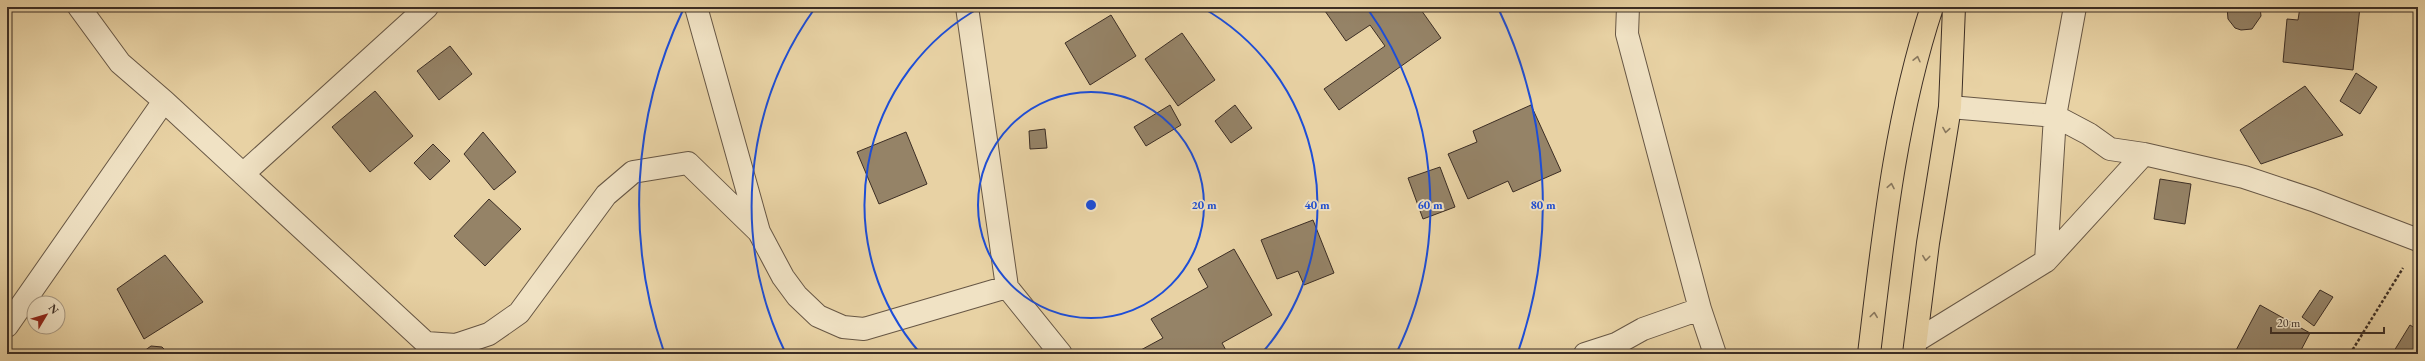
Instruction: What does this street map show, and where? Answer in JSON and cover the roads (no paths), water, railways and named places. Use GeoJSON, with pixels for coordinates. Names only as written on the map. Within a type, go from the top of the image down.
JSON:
{"type":"FeatureCollection","features":[{"type":"Feature","properties":{"kind":"main road"},"geometry":{"type":"LineString","coordinates":[[1869,354],[1888,203],[1906,105],[1923,35],[1932,7]]}},
{"type":"Feature","properties":{"kind":"main road"},"geometry":{"type":"LineString","coordinates":[[1915,348],[1928,243],[1950,108],[1954,7]]}},
{"type":"Feature","properties":{"kind":"street"},"geometry":{"type":"LineString","coordinates":[[79,7],[120,63],[164,101],[430,349],[456,345],[489,334],[519,314],[606,195],[634,172],[688,162],[759,232]]}},
{"type":"Feature","properties":{"kind":"street"},"geometry":{"type":"LineString","coordinates":[[243,174],[427,7]]}},
{"type":"Feature","properties":{"kind":"street"},"geometry":{"type":"LineString","coordinates":[[696,7],[759,232],[783,276],[797,296],[818,316],[843,327],[864,329],[1007,287]]}},
{"type":"Feature","properties":{"kind":"street"},"geometry":{"type":"LineString","coordinates":[[966,7],[1007,287],[1061,354]]}},
{"type":"Feature","properties":{"kind":"street"},"geometry":{"type":"LineString","coordinates":[[1628,7],[1627,34],[1700,309],[1715,354]]}},
{"type":"Feature","properties":{"kind":"street"},"geometry":{"type":"LineString","coordinates":[[2046,261],[2055,116],[2075,7]]}},
{"type":"Feature","properties":{"kind":"street"},"geometry":{"type":"LineString","coordinates":[[7,326],[164,101]]}},
{"type":"Feature","properties":{"kind":"street"},"geometry":{"type":"LineString","coordinates":[[1950,108],[2055,116],[2089,134],[2110,149],[2144,154],[2244,177],[2313,200],[2418,240]]}},
{"type":"Feature","properties":{"kind":"street"},"geometry":{"type":"LineString","coordinates":[[1915,348],[2046,261],[2144,154]]}},
{"type":"Feature","properties":{"kind":"street"},"geometry":{"type":"LineString","coordinates":[[1592,353],[1616,344],[1643,329],[1700,309]]}}]}
